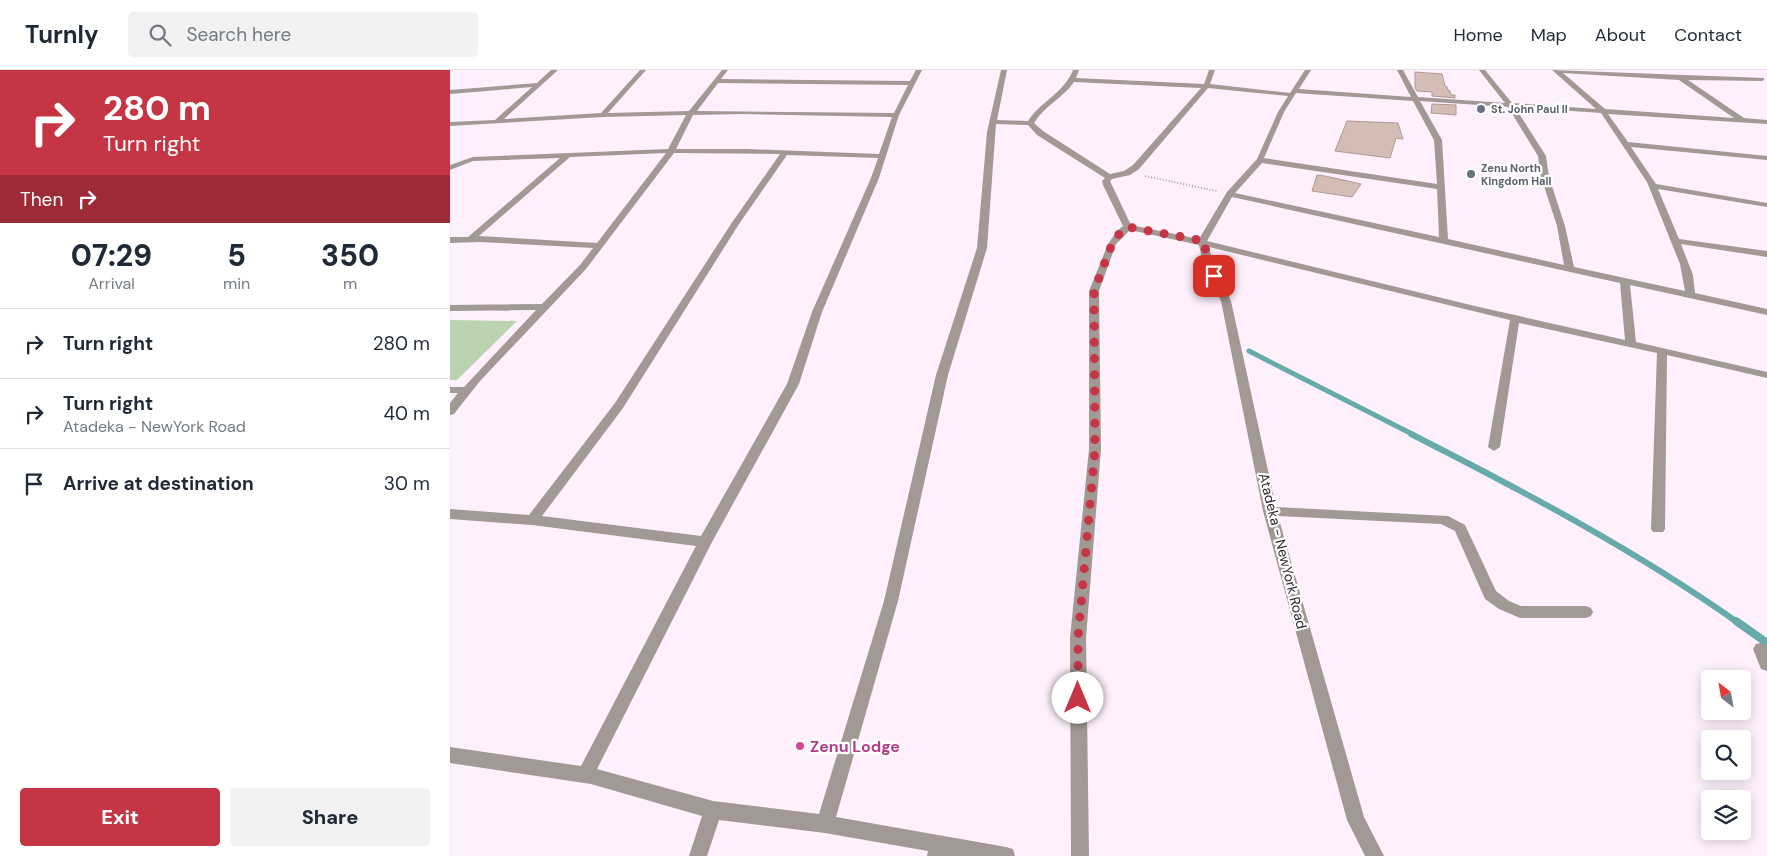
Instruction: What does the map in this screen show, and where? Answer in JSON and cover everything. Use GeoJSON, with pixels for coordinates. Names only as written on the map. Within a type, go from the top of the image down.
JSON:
{"type":"FeatureCollection","features":[{"type":"Feature","properties":{"kind":"street"},"geometry":{"type":"LineString","coordinates":[[498,121],[555,70]]}},
{"type":"Feature","properties":{"kind":"street"},"geometry":{"type":"LineString","coordinates":[[603,114],[624,88],[643,70]]}},
{"type":"Feature","properties":{"kind":"street"},"geometry":{"type":"LineString","coordinates":[[450,411],[466,390],[583,267],[671,151],[686,120],[725,70]]}},
{"type":"Feature","properties":{"kind":"street"},"geometry":{"type":"LineString","coordinates":[[585,776],[705,542],[793,384],[817,312],[875,178],[896,115],[919,70]]}},
{"type":"Feature","properties":{"kind":"street"},"geometry":{"type":"LineString","coordinates":[[824,824],[891,602],[942,375],[982,248],[991,132],[995,122],[1004,70]]}},
{"type":"Feature","properties":{"kind":"street"},"geometry":{"type":"LineString","coordinates":[[1030,123],[1035,115],[1066,91],[1073,80],[1076,70]]}},
{"type":"Feature","properties":{"kind":"street"},"geometry":{"type":"LineString","coordinates":[[995,122],[1030,123],[1040,133],[1109,177],[1127,173],[1136,167],[1206,86],[1212,70]]}},
{"type":"Feature","properties":{"kind":"street"},"geometry":{"type":"LineString","coordinates":[[1204,241],[1230,194],[1260,160],[1282,112],[1308,70]]}},
{"type":"Feature","properties":{"kind":"street"},"geometry":{"type":"LineString","coordinates":[[1400,70],[1438,140],[1444,242]]}},
{"type":"Feature","properties":{"kind":"street"},"geometry":{"type":"LineString","coordinates":[[1482,70],[1511,106],[1542,156],[1545,178],[1561,226],[1570,269]]}},
{"type":"Feature","properties":{"kind":"street"},"geometry":{"type":"LineString","coordinates":[[1555,70],[1681,78],[1764,80]]}},
{"type":"Feature","properties":{"kind":"street"},"geometry":{"type":"LineString","coordinates":[[1555,70],[1602,110],[1653,186],[1676,241],[1688,276],[1690,296]]}},
{"type":"Feature","properties":{"kind":"street"},"geometry":{"type":"LineString","coordinates":[[1743,70],[1764,80]]}},
{"type":"Feature","properties":{"kind":"street"},"geometry":{"type":"LineString","coordinates":[[1681,78],[1742,120]]}},
{"type":"Feature","properties":{"kind":"street"},"geometry":{"type":"LineString","coordinates":[[1073,80],[1206,86],[1767,122]]}},
{"type":"Feature","properties":{"kind":"street"},"geometry":{"type":"LineString","coordinates":[[718,81],[914,83]]}},
{"type":"Feature","properties":{"kind":"street"},"geometry":{"type":"LineString","coordinates":[[450,92],[537,85]]}},
{"type":"Feature","properties":{"kind":"street"},"geometry":{"type":"LineString","coordinates":[[450,124],[603,114],[743,112],[896,115]]}},
{"type":"Feature","properties":{"kind":"street"},"geometry":{"type":"LineString","coordinates":[[1626,144],[1767,158]]}},
{"type":"Feature","properties":{"kind":"street"},"geometry":{"type":"LineString","coordinates":[[450,168],[473,159],[671,151],[785,152],[882,156]]}},
{"type":"Feature","properties":{"kind":"street"},"geometry":{"type":"LineString","coordinates":[[532,520],[619,405],[735,224],[785,152]]}},
{"type":"Feature","properties":{"kind":"street"},"geometry":{"type":"LineString","coordinates":[[471,239],[568,155]]}},
{"type":"Feature","properties":{"kind":"street"},"geometry":{"type":"LineString","coordinates":[[1260,160],[1441,188]]}},
{"type":"Feature","properties":{"kind":"street"},"geometry":{"type":"LineString","coordinates":[[1109,177],[1106,180],[1107,184],[1128,227]]}},
{"type":"Feature","properties":{"kind":"street"},"geometry":{"type":"LineString","coordinates":[[1653,186],[1767,205]]}},
{"type":"Feature","properties":{"kind":"street"},"geometry":{"type":"LineString","coordinates":[[1230,194],[1767,312]]}},
{"type":"Feature","properties":{"kind":"street"},"geometry":{"type":"LineString","coordinates":[[1080,856],[1078,638],[1095,449],[1094,291],[1112,244],[1120,233],[1128,227],[1204,241],[1341,277],[1767,375]]}},
{"type":"Feature","properties":{"kind":"street"},"geometry":{"type":"LineString","coordinates":[[450,240],[471,239],[599,246]]}},
{"type":"Feature","properties":{"kind":"street","name":"Atadeka - NewYork Road"},"geometry":{"type":"LineString","coordinates":[[1204,241],[1208,263],[1226,300],[1270,511],[1356,820],[1376,856]]}},
{"type":"Feature","properties":{"kind":"street"},"geometry":{"type":"LineString","coordinates":[[1676,241],[1767,254]]}},
{"type":"Feature","properties":{"kind":"street"},"geometry":{"type":"LineString","coordinates":[[1625,282],[1632,343]]}},
{"type":"Feature","properties":{"kind":"street"},"geometry":{"type":"LineString","coordinates":[[450,308],[545,307]]}},
{"type":"Feature","properties":{"kind":"street"},"geometry":{"type":"LineString","coordinates":[[1494,447],[1515,318]]}},
{"type":"Feature","properties":{"kind":"street"},"geometry":{"type":"LineString","coordinates":[[1658,529],[1662,350]]}},
{"type":"Feature","properties":{"kind":"street"},"geometry":{"type":"LineString","coordinates":[[450,390],[466,390]]}},
{"type":"Feature","properties":{"kind":"street"},"geometry":{"type":"LineString","coordinates":[[1270,511],[1443,519],[1460,528],[1490,595],[1504,605],[1520,612],[1586,612]]}},
{"type":"Feature","properties":{"kind":"street"},"geometry":{"type":"LineString","coordinates":[[450,514],[532,520],[705,542]]}},
{"type":"Feature","properties":{"kind":"street"},"geometry":{"type":"LineString","coordinates":[[1760,649],[1767,664]]}},
{"type":"Feature","properties":{"kind":"street"},"geometry":{"type":"LineString","coordinates":[[450,755],[585,776],[713,810],[824,824],[938,850],[1006,856]]}},
{"type":"Feature","properties":{"kind":"street"},"geometry":{"type":"LineString","coordinates":[[698,856],[713,810]]}},
{"type":"Feature","properties":{"kind":"path"},"geometry":{"type":"LineString","coordinates":[[1127,173],[1230,194]]}},
{"type":"Feature","properties":{"kind":"green space"},"geometry":{"type":"Polygon","coordinates":[[[450,320],[517,321],[457,380],[450,380],[450,320]]]}},
{"type":"Feature","properties":{"kind":"building"},"geometry":{"type":"Polygon","coordinates":[[[1415,72],[1442,74],[1445,86],[1451,95],[1455,95],[1455,98],[1432,96],[1432,92],[1417,91],[1415,88],[1415,72]]]}},
{"type":"Feature","properties":{"kind":"building"},"geometry":{"type":"Polygon","coordinates":[[[1432,104],[1456,105],[1456,115],[1431,113],[1432,104]]]}},
{"type":"Feature","properties":{"kind":"building"},"geometry":{"type":"Polygon","coordinates":[[[1347,121],[1398,123],[1403,139],[1396,138],[1390,158],[1335,151],[1347,121]]]}},
{"type":"Feature","properties":{"kind":"building"},"geometry":{"type":"Polygon","coordinates":[[[1317,175],[1361,184],[1352,197],[1312,191],[1317,175]]]}},
{"type":"Feature","properties":{"kind":"waterway"},"geometry":{"type":"LineString","coordinates":[[1249,351],[1414,435]]}},
{"type":"Feature","properties":{"kind":"waterway"},"geometry":{"type":"LineString","coordinates":[[1411,434],[1578,522],[1659,570],[1737,622]]}},
{"type":"Feature","properties":{"kind":"waterway"},"geometry":{"type":"LineString","coordinates":[[1736,621],[1767,643]]}},
{"type":"Feature","properties":{"kind":"place","name":"St. John Paul II"},"geometry":{"type":"Point","coordinates":[1481,109]}},
{"type":"Feature","properties":{"kind":"place","name":"Zenu North Kingdom Hall"},"geometry":{"type":"Point","coordinates":[1471,174]}},
{"type":"Feature","properties":{"kind":"place","name":"Zenu Lodge"},"geometry":{"type":"Point","coordinates":[800,746]}},
{"type":"Feature","properties":{"kind":"route"},"geometry":{"type":"LineString","coordinates":[[1078,698],[1078,638],[1095,449],[1094,291],[1112,244],[1120,233],[1128,227],[1204,241],[1208,263],[1214,276]]}}]}
